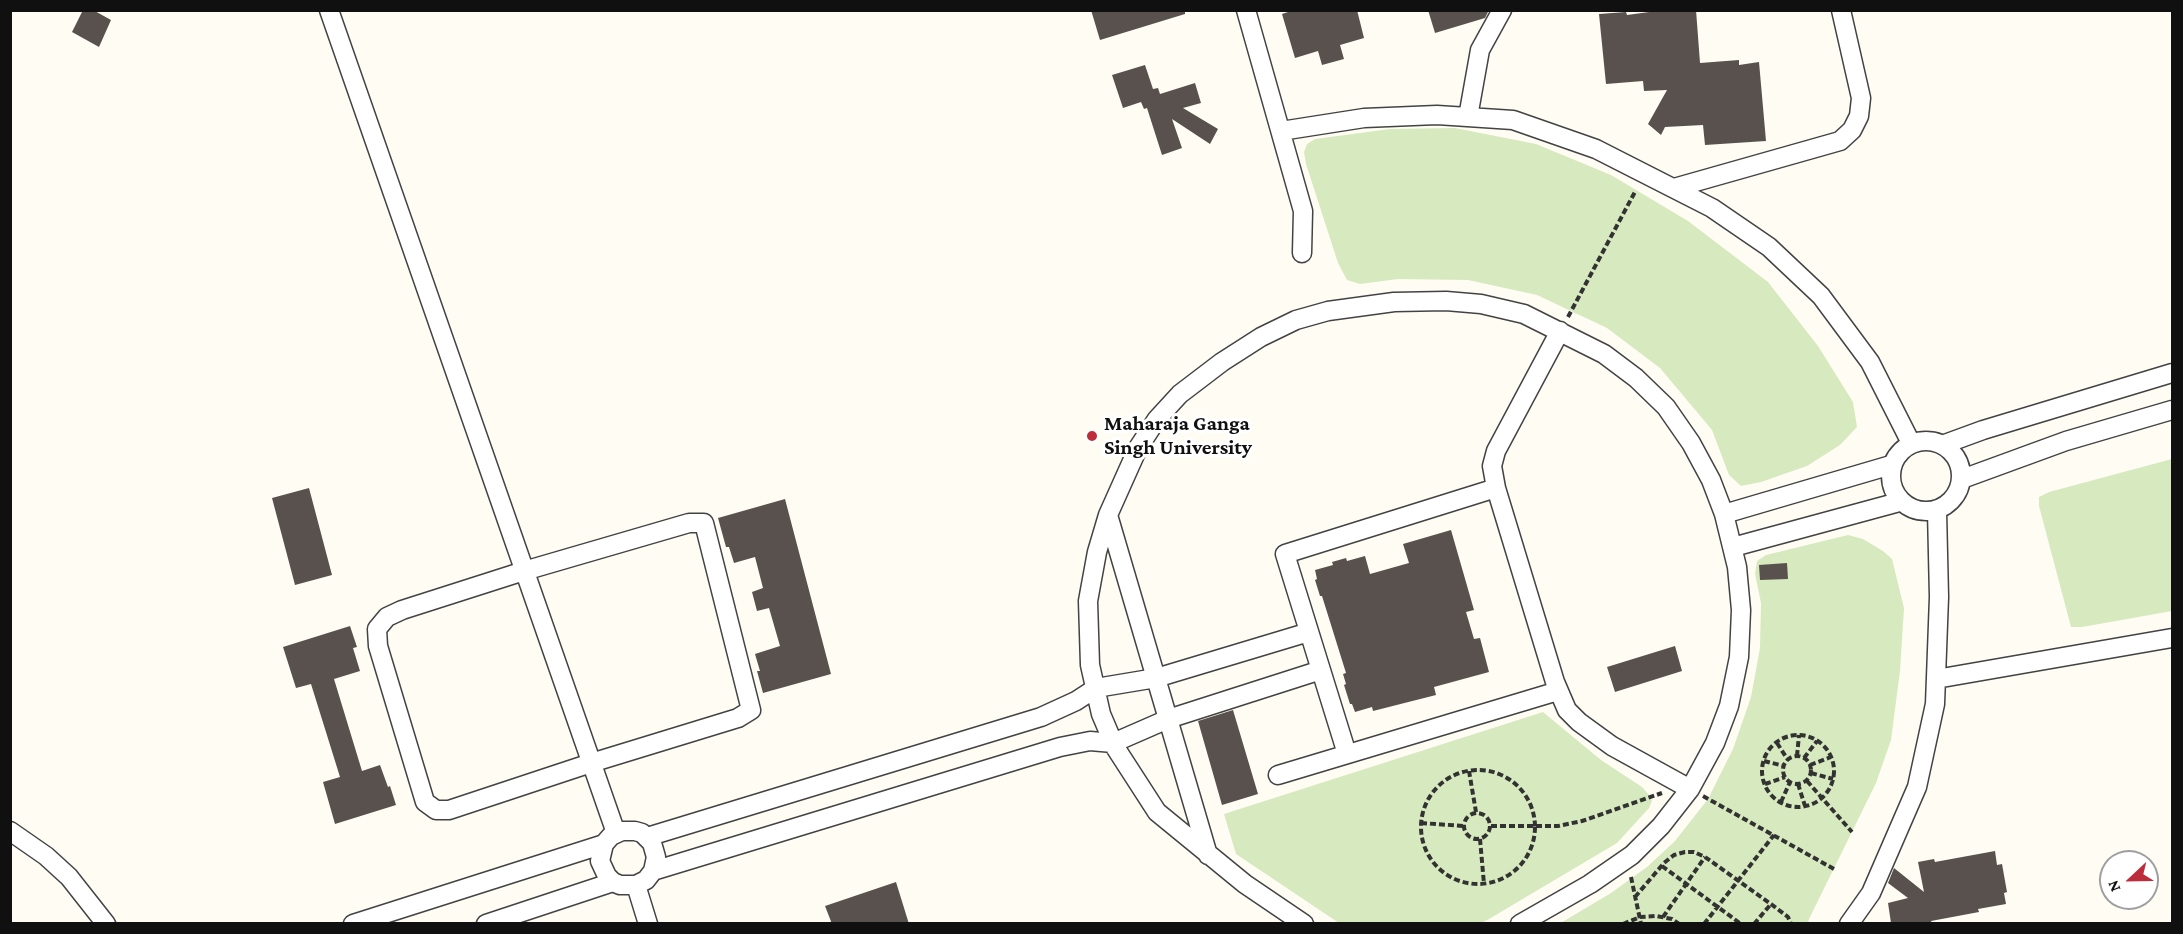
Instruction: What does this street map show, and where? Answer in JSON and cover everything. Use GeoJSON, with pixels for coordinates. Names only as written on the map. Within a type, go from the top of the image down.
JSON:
{"type":"FeatureCollection","features":[{"type":"Feature","properties":{"kind":"lane"},"geometry":{"type":"LineString","coordinates":[[329,10],[591,763],[610,839],[600,861],[607,876],[613,882],[620,885],[636,885],[646,880],[653,871],[656,857],[655,850],[647,837],[628,830],[610,839],[353,924]]}},
{"type":"Feature","properties":{"kind":"lane"},"geometry":{"type":"LineString","coordinates":[[1246,10],[1302,211],[1302,253]]}},
{"type":"Feature","properties":{"kind":"lane"},"geometry":{"type":"LineString","coordinates":[[1468,117],[1480,50],[1502,10]]}},
{"type":"Feature","properties":{"kind":"lane"},"geometry":{"type":"LineString","coordinates":[[1674,188],[1840,141],[1852,130],[1859,116],[1861,98],[1841,10]]}},
{"type":"Feature","properties":{"kind":"lane"},"geometry":{"type":"LineString","coordinates":[[1281,131],[1364,118],[1437,115],[1513,120],[1596,149],[1712,208],[1769,247],[1821,296],[1870,362],[1911,443]]}},
{"type":"Feature","properties":{"kind":"lane"},"geometry":{"type":"LineString","coordinates":[[1304,924],[1245,884],[1157,812],[1131,775],[1113,743],[1101,714],[1090,665],[1088,602],[1097,552],[1108,515],[1137,448],[1157,419],[1180,394],[1222,362],[1261,337],[1296,320],[1328,311],[1394,302],[1454,301],[1503,308],[1524,314],[1604,354],[1628,372],[1665,407],[1691,443],[1711,480],[1724,514],[1737,567],[1741,609],[1739,657],[1729,706],[1715,743],[1661,826],[1627,858],[1590,884],[1520,924]]}},
{"type":"Feature","properties":{"kind":"lane"},"geometry":{"type":"LineString","coordinates":[[1560,331],[1496,452],[1492,466],[1496,488],[1558,691],[1567,710],[1594,734],[1687,787]]}},
{"type":"Feature","properties":{"kind":"lane"},"geometry":{"type":"LineString","coordinates":[[1942,445],[1983,430],[2172,374]]}},
{"type":"Feature","properties":{"kind":"lane"},"geometry":{"type":"LineString","coordinates":[[1962,479],[2066,441],[2172,410]]}},
{"type":"Feature","properties":{"kind":"lane"},"geometry":{"type":"LineString","coordinates":[[1927,441],[1942,445],[1953,453],[1960,467],[1962,479],[1955,497],[1937,511],[1914,511],[1899,502],[1891,487],[1891,465],[1899,452],[1911,443],[1927,441]]}},
{"type":"Feature","properties":{"kind":"lane"},"geometry":{"type":"LineString","coordinates":[[1724,514],[1891,465]]}},
{"type":"Feature","properties":{"kind":"lane"},"geometry":{"type":"LineString","coordinates":[[1347,754],[1285,554],[1496,488]]}},
{"type":"Feature","properties":{"kind":"lane"},"geometry":{"type":"LineString","coordinates":[[1733,548],[1899,502]]}},
{"type":"Feature","properties":{"kind":"lane"},"geometry":{"type":"LineString","coordinates":[[1849,924],[1871,893],[1917,787],[1935,704],[1939,597],[1937,511]]}},
{"type":"Feature","properties":{"kind":"lane"},"geometry":{"type":"LineString","coordinates":[[1108,515],[1208,855]]}},
{"type":"Feature","properties":{"kind":"lane"},"geometry":{"type":"LineString","coordinates":[[689,523],[704,523],[752,710],[738,718],[591,763],[450,810],[436,810],[425,802],[378,646],[377,629],[387,617],[402,610],[524,571],[689,523]]}},
{"type":"Feature","properties":{"kind":"lane"},"geometry":{"type":"LineString","coordinates":[[647,837],[1041,717],[1076,701],[1096,688],[1156,678],[1309,632]]}},
{"type":"Feature","properties":{"kind":"lane"},"geometry":{"type":"LineString","coordinates":[[1936,679],[2172,638]]}},
{"type":"Feature","properties":{"kind":"lane"},"geometry":{"type":"LineString","coordinates":[[653,871],[1060,747],[1090,741],[1113,743],[1168,719],[1321,670]]}},
{"type":"Feature","properties":{"kind":"lane"},"geometry":{"type":"LineString","coordinates":[[1278,775],[1558,691]]}},
{"type":"Feature","properties":{"kind":"lane"},"geometry":{"type":"LineString","coordinates":[[10,831],[46,856],[69,877],[106,924]]}},
{"type":"Feature","properties":{"kind":"lane"},"geometry":{"type":"LineString","coordinates":[[486,924],[613,882]]}},
{"type":"Feature","properties":{"kind":"lane"},"geometry":{"type":"LineString","coordinates":[[636,885],[648,924]]}},
{"type":"Feature","properties":{"kind":"path"},"geometry":{"type":"LineString","coordinates":[[1560,331],[1636,190]]}},
{"type":"Feature","properties":{"kind":"path"},"geometry":{"type":"LineString","coordinates":[[1797,756],[1799,735]]}},
{"type":"Feature","properties":{"kind":"path"},"geometry":{"type":"LineString","coordinates":[[1799,735],[1817,741],[1826,749],[1831,757],[1833,778],[1822,798],[1805,806],[1792,806],[1773,796],[1765,784],[1764,761],[1776,743],[1786,737],[1799,735]]}},
{"type":"Feature","properties":{"kind":"path"},"geometry":{"type":"LineString","coordinates":[[1804,758],[1817,741]]}},
{"type":"Feature","properties":{"kind":"path"},"geometry":{"type":"LineString","coordinates":[[1776,743],[1788,760]]}},
{"type":"Feature","properties":{"kind":"path"},"geometry":{"type":"LineString","coordinates":[[1797,756],[1804,758],[1810,765],[1811,773],[1807,781],[1798,784],[1790,782],[1785,777],[1784,766],[1788,760],[1797,756]]}},
{"type":"Feature","properties":{"kind":"path"},"geometry":{"type":"LineString","coordinates":[[1810,765],[1831,757]]}},
{"type":"Feature","properties":{"kind":"path"},"geometry":{"type":"LineString","coordinates":[[1764,761],[1784,766]]}},
{"type":"Feature","properties":{"kind":"path"},"geometry":{"type":"LineString","coordinates":[[1469,771],[1476,812]]}},
{"type":"Feature","properties":{"kind":"path"},"geometry":{"type":"LineString","coordinates":[[1469,771],[1493,771],[1510,780],[1524,792],[1532,809],[1535,828],[1532,847],[1523,864],[1509,877],[1491,884],[1471,885],[1453,880],[1437,869],[1426,853],[1420,835],[1421,815],[1428,797],[1440,783],[1456,773],[1469,771]]}},
{"type":"Feature","properties":{"kind":"path"},"geometry":{"type":"LineString","coordinates":[[1811,773],[1833,778]]}},
{"type":"Feature","properties":{"kind":"path"},"geometry":{"type":"LineString","coordinates":[[1765,784],[1785,777]]}},
{"type":"Feature","properties":{"kind":"path"},"geometry":{"type":"LineString","coordinates":[[1807,781],[1852,832]]}},
{"type":"Feature","properties":{"kind":"path"},"geometry":{"type":"LineString","coordinates":[[1781,802],[1790,782]]}},
{"type":"Feature","properties":{"kind":"path"},"geometry":{"type":"LineString","coordinates":[[1798,784],[1805,806]]}},
{"type":"Feature","properties":{"kind":"path"},"geometry":{"type":"LineString","coordinates":[[1491,826],[1535,828],[1557,826],[1582,821],[1687,787],[1834,869]]}},
{"type":"Feature","properties":{"kind":"path"},"geometry":{"type":"LineString","coordinates":[[1476,812],[1485,814],[1491,826],[1488,834],[1480,839],[1468,836],[1464,826],[1468,816],[1476,812]]}},
{"type":"Feature","properties":{"kind":"path"},"geometry":{"type":"LineString","coordinates":[[1421,823],[1464,826]]}},
{"type":"Feature","properties":{"kind":"path"},"geometry":{"type":"LineString","coordinates":[[1704,924],[1774,835]]}},
{"type":"Feature","properties":{"kind":"path"},"geometry":{"type":"LineString","coordinates":[[1480,839],[1484,884]]}},
{"type":"Feature","properties":{"kind":"path"},"geometry":{"type":"LineString","coordinates":[[1635,897],[1674,855],[1694,852],[1705,857],[1771,904],[1788,918],[1791,924]]}},
{"type":"Feature","properties":{"kind":"path"},"geometry":{"type":"LineString","coordinates":[[1663,917],[1705,857]]}},
{"type":"Feature","properties":{"kind":"path"},"geometry":{"type":"LineString","coordinates":[[1627,858],[1641,924]]}},
{"type":"Feature","properties":{"kind":"path"},"geometry":{"type":"LineString","coordinates":[[1662,866],[1741,924]]}},
{"type":"Feature","properties":{"kind":"path"},"geometry":{"type":"LineString","coordinates":[[1754,924],[1771,904]]}},
{"type":"Feature","properties":{"kind":"path"},"geometry":{"type":"LineString","coordinates":[[1623,924],[1640,917],[1663,917],[1679,924]]}},
{"type":"Feature","properties":{"kind":"green space"},"geometry":{"type":"Polygon","coordinates":[[[1455,128],[1536,144],[1611,175],[1688,221],[1768,282],[1818,346],[1853,402],[1857,427],[1840,445],[1807,466],[1761,482],[1741,486],[1729,475],[1712,430],[1660,368],[1607,328],[1537,295],[1468,280],[1398,279],[1360,284],[1347,280],[1338,263],[1306,164],[1304,152],[1307,144],[1315,139],[1390,129],[1455,128]]]}},
{"type":"Feature","properties":{"kind":"green space"},"geometry":{"type":"Polygon","coordinates":[[[2172,459],[2172,611],[2071,627],[2039,506],[2039,497],[2049,492],[2172,459]]]}},
{"type":"Feature","properties":{"kind":"green space"},"geometry":{"type":"Polygon","coordinates":[[[1848,535],[1863,539],[1892,559],[1904,608],[1900,671],[1891,740],[1876,783],[1808,921],[1811,923],[1559,924],[1611,893],[1647,867],[1675,841],[1708,799],[1733,749],[1751,697],[1760,648],[1761,603],[1755,574],[1757,561],[1766,555],[1848,535]]]}},
{"type":"Feature","properties":{"kind":"green space"},"geometry":{"type":"Polygon","coordinates":[[[1543,712],[1601,760],[1642,787],[1652,801],[1649,808],[1617,843],[1479,924],[1339,923],[1236,854],[1224,814],[1543,712]]]}},
{"type":"Feature","properties":{"kind":"building"},"geometry":{"type":"Polygon","coordinates":[[[83,10],[93,10],[111,20],[99,47],[72,32],[83,10]]]}},
{"type":"Feature","properties":{"kind":"building"},"geometry":{"type":"Polygon","coordinates":[[[1091,10],[1185,10],[1185,14],[1100,40],[1091,10]]]}},
{"type":"Feature","properties":{"kind":"building"},"geometry":{"type":"Polygon","coordinates":[[[1294,10],[1357,10],[1364,38],[1340,45],[1344,59],[1322,65],[1318,51],[1295,58],[1282,14],[1294,10]]]}},
{"type":"Feature","properties":{"kind":"building"},"geometry":{"type":"Polygon","coordinates":[[[1428,10],[1489,10],[1485,18],[1435,33],[1428,10]]]}},
{"type":"Feature","properties":{"kind":"building"},"geometry":{"type":"Polygon","coordinates":[[[1664,10],[1696,10],[1700,63],[1739,60],[1739,65],[1759,62],[1766,141],[1705,145],[1703,125],[1665,127],[1661,135],[1648,124],[1667,90],[1644,91],[1643,81],[1606,84],[1599,14],[1626,12],[1627,15],[1664,10]]]}},
{"type":"Feature","properties":{"kind":"building"},"geometry":{"type":"Polygon","coordinates":[[[1145,65],[1153,89],[1158,88],[1160,94],[1195,83],[1201,103],[1183,108],[1218,129],[1210,144],[1172,119],[1182,148],[1162,155],[1147,108],[1144,109],[1141,102],[1123,108],[1112,75],[1145,65]]]}},
{"type":"Feature","properties":{"kind":"building"},"geometry":{"type":"Polygon","coordinates":[[[309,488],[332,575],[295,585],[272,498],[309,488]]]}},
{"type":"Feature","properties":{"kind":"building"},"geometry":{"type":"Polygon","coordinates":[[[785,499],[831,674],[763,693],[755,654],[780,646],[769,608],[757,611],[752,592],[763,588],[755,557],[734,563],[729,547],[726,547],[718,518],[785,499]]]}},
{"type":"Feature","properties":{"kind":"building"},"geometry":{"type":"Polygon","coordinates":[[[1451,530],[1474,610],[1466,612],[1474,639],[1480,638],[1489,672],[1434,687],[1436,695],[1373,711],[1372,707],[1355,712],[1344,685],[1346,684],[1343,674],[1346,673],[1315,580],[1317,579],[1315,570],[1333,565],[1332,562],[1346,558],[1347,561],[1365,556],[1370,574],[1409,563],[1403,544],[1451,530]]]}},
{"type":"Feature","properties":{"kind":"building"},"geometry":{"type":"Polygon","coordinates":[[[1787,563],[1788,579],[1760,580],[1759,565],[1787,563]]]}},
{"type":"Feature","properties":{"kind":"building"},"geometry":{"type":"Polygon","coordinates":[[[350,626],[357,647],[353,648],[360,671],[334,679],[362,771],[380,765],[396,805],[335,824],[323,782],[340,777],[311,684],[296,688],[283,647],[350,626]]]}},
{"type":"Feature","properties":{"kind":"building"},"geometry":{"type":"Polygon","coordinates":[[[1675,646],[1682,671],[1615,692],[1607,667],[1675,646]]]}},
{"type":"Feature","properties":{"kind":"building"},"geometry":{"type":"Polygon","coordinates":[[[1233,710],[1258,794],[1222,805],[1198,721],[1233,710]]]}},
{"type":"Feature","properties":{"kind":"building"},"geometry":{"type":"Polygon","coordinates":[[[1995,851],[1997,865],[2002,864],[2007,892],[2004,893],[2006,904],[1978,909],[1979,912],[1931,921],[1932,923],[1891,923],[1888,903],[1908,898],[1888,883],[1894,868],[1924,892],[1918,862],[1934,859],[1935,862],[1995,851]]]}},
{"type":"Feature","properties":{"kind":"building"},"geometry":{"type":"Polygon","coordinates":[[[896,882],[909,924],[832,924],[825,906],[896,882]]]}},
{"type":"Feature","properties":{"kind":"place","name":"Maharaja Ganga Singh University"},"geometry":{"type":"Point","coordinates":[1092,436]}}]}
